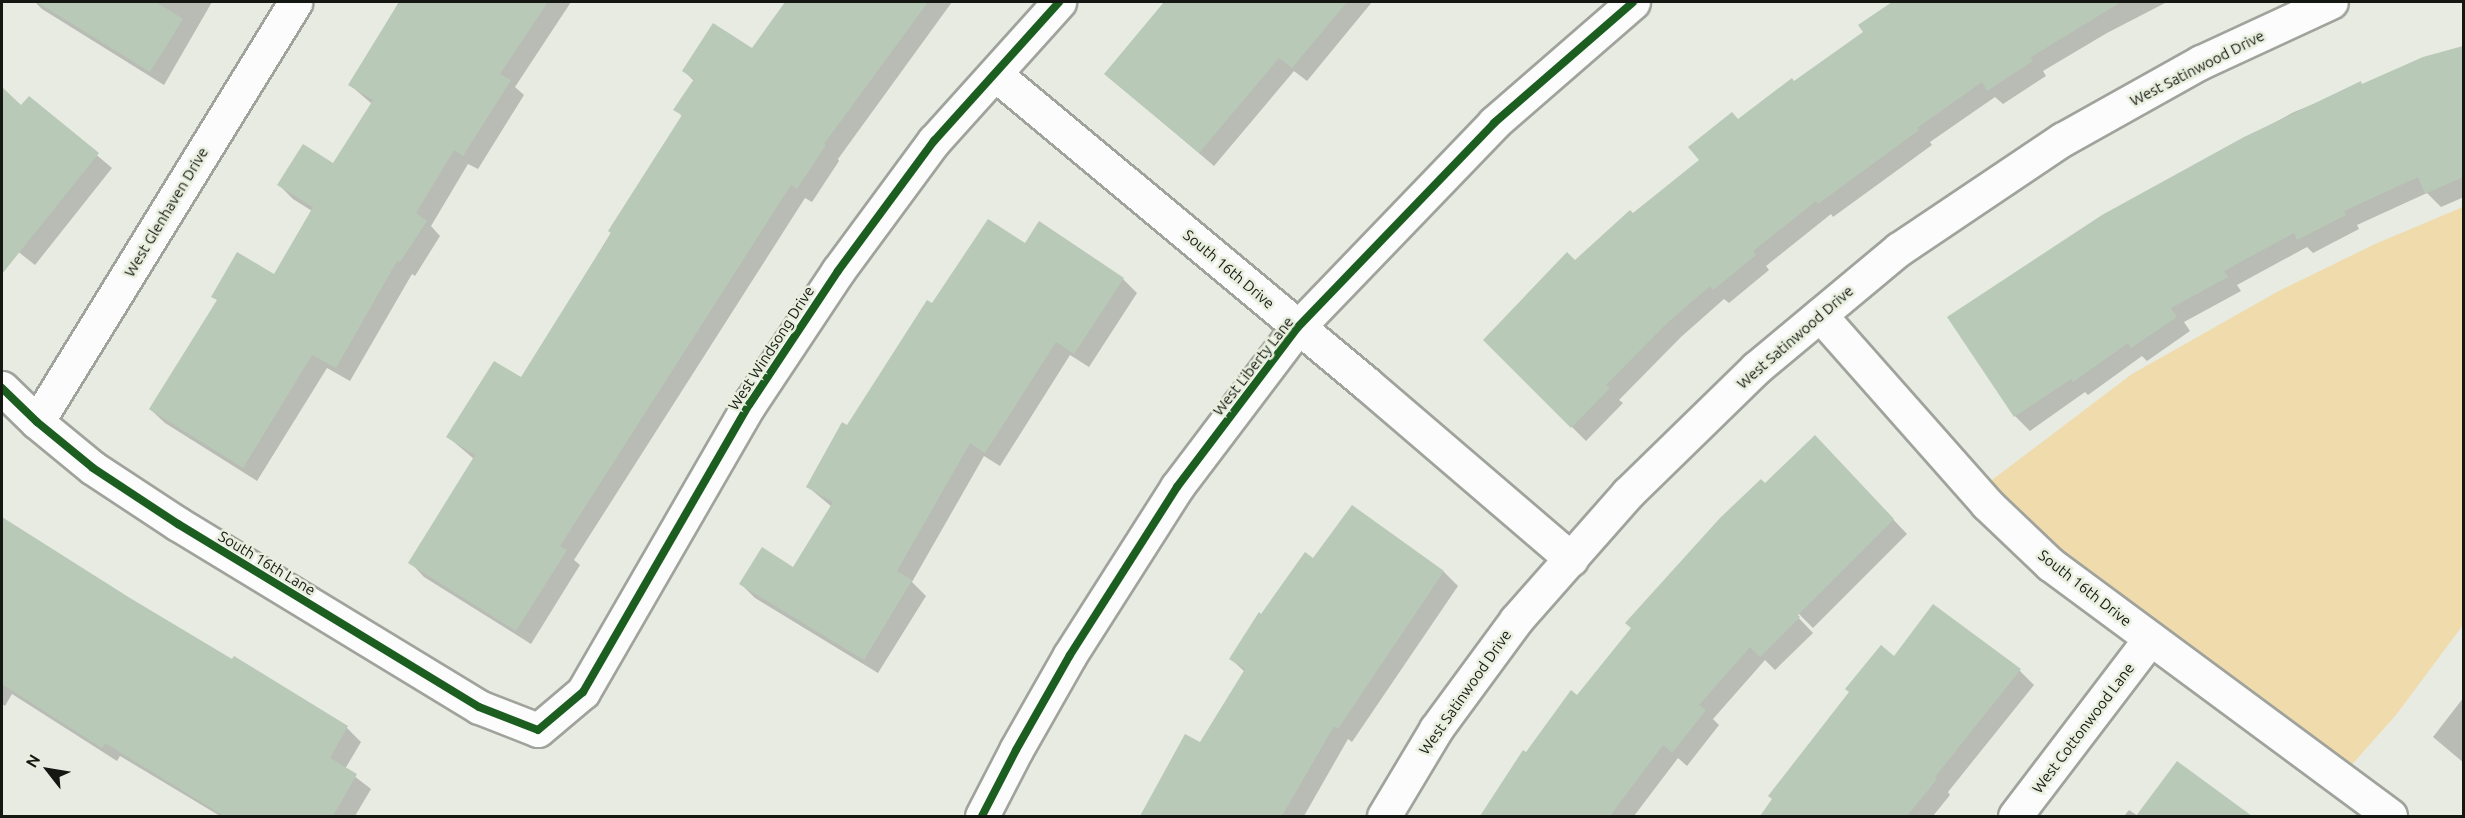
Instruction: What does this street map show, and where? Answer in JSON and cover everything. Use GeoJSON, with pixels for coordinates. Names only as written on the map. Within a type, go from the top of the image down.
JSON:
{"type":"FeatureCollection","features":[{"type":"Feature","properties":{"kind":"street","name":"West Glenhaven Drive"},"geometry":{"type":"LineString","coordinates":[[37,422],[295,2]]}},
{"type":"Feature","properties":{"kind":"street","name":"West Windsong Drive"},"geometry":{"type":"LineString","coordinates":[[538,730],[583,692],[749,405],[838,271],[934,141],[1059,2]]}},
{"type":"Feature","properties":{"kind":"street","name":"West Liberty Lane"},"geometry":{"type":"LineString","coordinates":[[982,816],[1016,750],[1070,655],[1177,487],[1298,327],[1494,123],[1633,2]]}},
{"type":"Feature","properties":{"kind":"street","name":"West Satinwood Drive"},"geometry":{"type":"LineString","coordinates":[[1384,816],[1442,720],[1516,620],[1628,493],[1756,368],[1899,249],[2063,139],[2201,63],[2331,2]]}},
{"type":"Feature","properties":{"kind":"street","name":"South 16th Drive"},"geometry":{"type":"LineString","coordinates":[[995,74],[1571,559]]}},
{"type":"Feature","properties":{"kind":"street","name":"South 16th Drive"},"geometry":{"type":"LineString","coordinates":[[1820,315],[1987,504],[2050,564],[2390,816]]}},
{"type":"Feature","properties":{"kind":"street","name":"South 16th Lane"},"geometry":{"type":"LineString","coordinates":[[2,388],[37,422],[93,468],[198,537],[478,707],[538,730]]}},
{"type":"Feature","properties":{"kind":"street","name":"West Cottonwood Lane"},"geometry":{"type":"LineString","coordinates":[[2015,816],[2150,639]]}},
{"type":"Feature","properties":{"kind":"shaded area"},"geometry":{"type":"Polygon","coordinates":[[[2463,207],[2463,625],[2396,715],[2339,779],[1976,492],[2132,374],[2277,292],[2375,244],[2463,207]]]}},
{"type":"Feature","properties":{"kind":"building"},"geometry":{"type":"Polygon","coordinates":[[[37,2],[156,2],[183,19],[150,72],[37,2]]]}},
{"type":"Feature","properties":{"kind":"building"},"geometry":{"type":"Polygon","coordinates":[[[399,2],[548,2],[500,74],[511,80],[463,156],[454,150],[416,213],[427,221],[400,262],[397,261],[336,368],[312,355],[243,468],[149,409],[217,300],[211,297],[237,252],[274,274],[313,207],[277,185],[303,144],[333,163],[373,100],[348,85],[399,2]]]}},
{"type":"Feature","properties":{"kind":"building"},"geometry":{"type":"Polygon","coordinates":[[[785,2],[928,2],[824,144],[826,145],[797,189],[791,185],[560,546],[567,550],[516,631],[408,563],[475,455],[446,437],[494,361],[521,377],[611,233],[608,231],[682,115],[673,110],[694,79],[682,71],[713,23],[752,48],[785,2]]]}},
{"type":"Feature","properties":{"kind":"building"},"geometry":{"type":"Polygon","coordinates":[[[1164,2],[1347,2],[1292,68],[1279,58],[1199,153],[1104,74],[1164,2]]]}},
{"type":"Feature","properties":{"kind":"building"},"geometry":{"type":"Polygon","coordinates":[[[1892,2],[2121,2],[2031,57],[2033,61],[1987,91],[1982,82],[1917,128],[1919,130],[1818,204],[1816,201],[1753,251],[1756,255],[1713,290],[1710,286],[1667,323],[1606,385],[1610,388],[1571,428],[1483,340],[1567,252],[1575,260],[1630,210],[1633,213],[1699,160],[1688,147],[1732,112],[1738,119],[1792,78],[1794,81],[1863,32],[1858,25],[1892,2]]]}},
{"type":"Feature","properties":{"kind":"building"},"geometry":{"type":"Polygon","coordinates":[[[2463,46],[2463,177],[2425,194],[2418,177],[2344,211],[2346,215],[2297,240],[2294,233],[2224,271],[2228,277],[2171,308],[2177,317],[2131,348],[2128,343],[2073,382],[2071,379],[2014,417],[1947,317],[2102,215],[2244,137],[2361,81],[2362,84],[2423,57],[2463,46]]]}},
{"type":"Feature","properties":{"kind":"building"},"geometry":{"type":"Polygon","coordinates":[[[2,87],[21,105],[29,96],[99,153],[2,274],[2,87]]]}},
{"type":"Feature","properties":{"kind":"building"},"geometry":{"type":"Polygon","coordinates":[[[988,219],[1025,243],[1039,221],[1124,278],[1074,354],[1056,342],[985,453],[970,443],[897,571],[912,580],[864,660],[739,584],[762,547],[793,567],[833,502],[806,487],[842,422],[847,425],[927,300],[932,303],[988,219]]]}},
{"type":"Feature","properties":{"kind":"building"},"geometry":{"type":"Polygon","coordinates":[[[1815,435],[1894,519],[1798,615],[1800,617],[1760,657],[1750,647],[1699,705],[1706,710],[1672,753],[1663,745],[1610,816],[1480,816],[1523,750],[1526,752],[1571,690],[1577,695],[1631,628],[1625,623],[1720,518],[1761,479],[1765,483],[1815,435]]]}},
{"type":"Feature","properties":{"kind":"building"},"geometry":{"type":"Polygon","coordinates":[[[1352,505],[1444,571],[1338,729],[1334,726],[1282,816],[1140,816],[1185,734],[1200,742],[1245,669],[1229,659],[1259,612],[1261,614],[1305,552],[1313,558],[1352,505]]]}},
{"type":"Feature","properties":{"kind":"building"},"geometry":{"type":"Polygon","coordinates":[[[2,517],[130,598],[232,659],[234,656],[348,726],[330,758],[357,774],[333,816],[224,816],[105,743],[102,748],[2,684],[2,517]]]}},
{"type":"Feature","properties":{"kind":"building"},"geometry":{"type":"Polygon","coordinates":[[[1933,604],[2021,669],[1907,816],[1760,816],[1772,799],[1768,796],[1849,692],[1845,689],[1881,645],[1894,656],[1933,604]]]}},
{"type":"Feature","properties":{"kind":"building"},"geometry":{"type":"Polygon","coordinates":[[[2177,761],[2252,816],[2136,816],[2177,761]]]}},
{"type":"Feature","properties":{"kind":"cycle path"},"geometry":{"type":"LineString","coordinates":[[2,388],[37,422],[93,468],[178,524],[479,707],[538,730],[583,692],[749,405],[838,271],[934,141],[1059,2]]}},
{"type":"Feature","properties":{"kind":"cycle path"},"geometry":{"type":"LineString","coordinates":[[982,816],[1016,750],[1070,655],[1177,487],[1298,327],[1494,123],[1633,2]]}}]}
